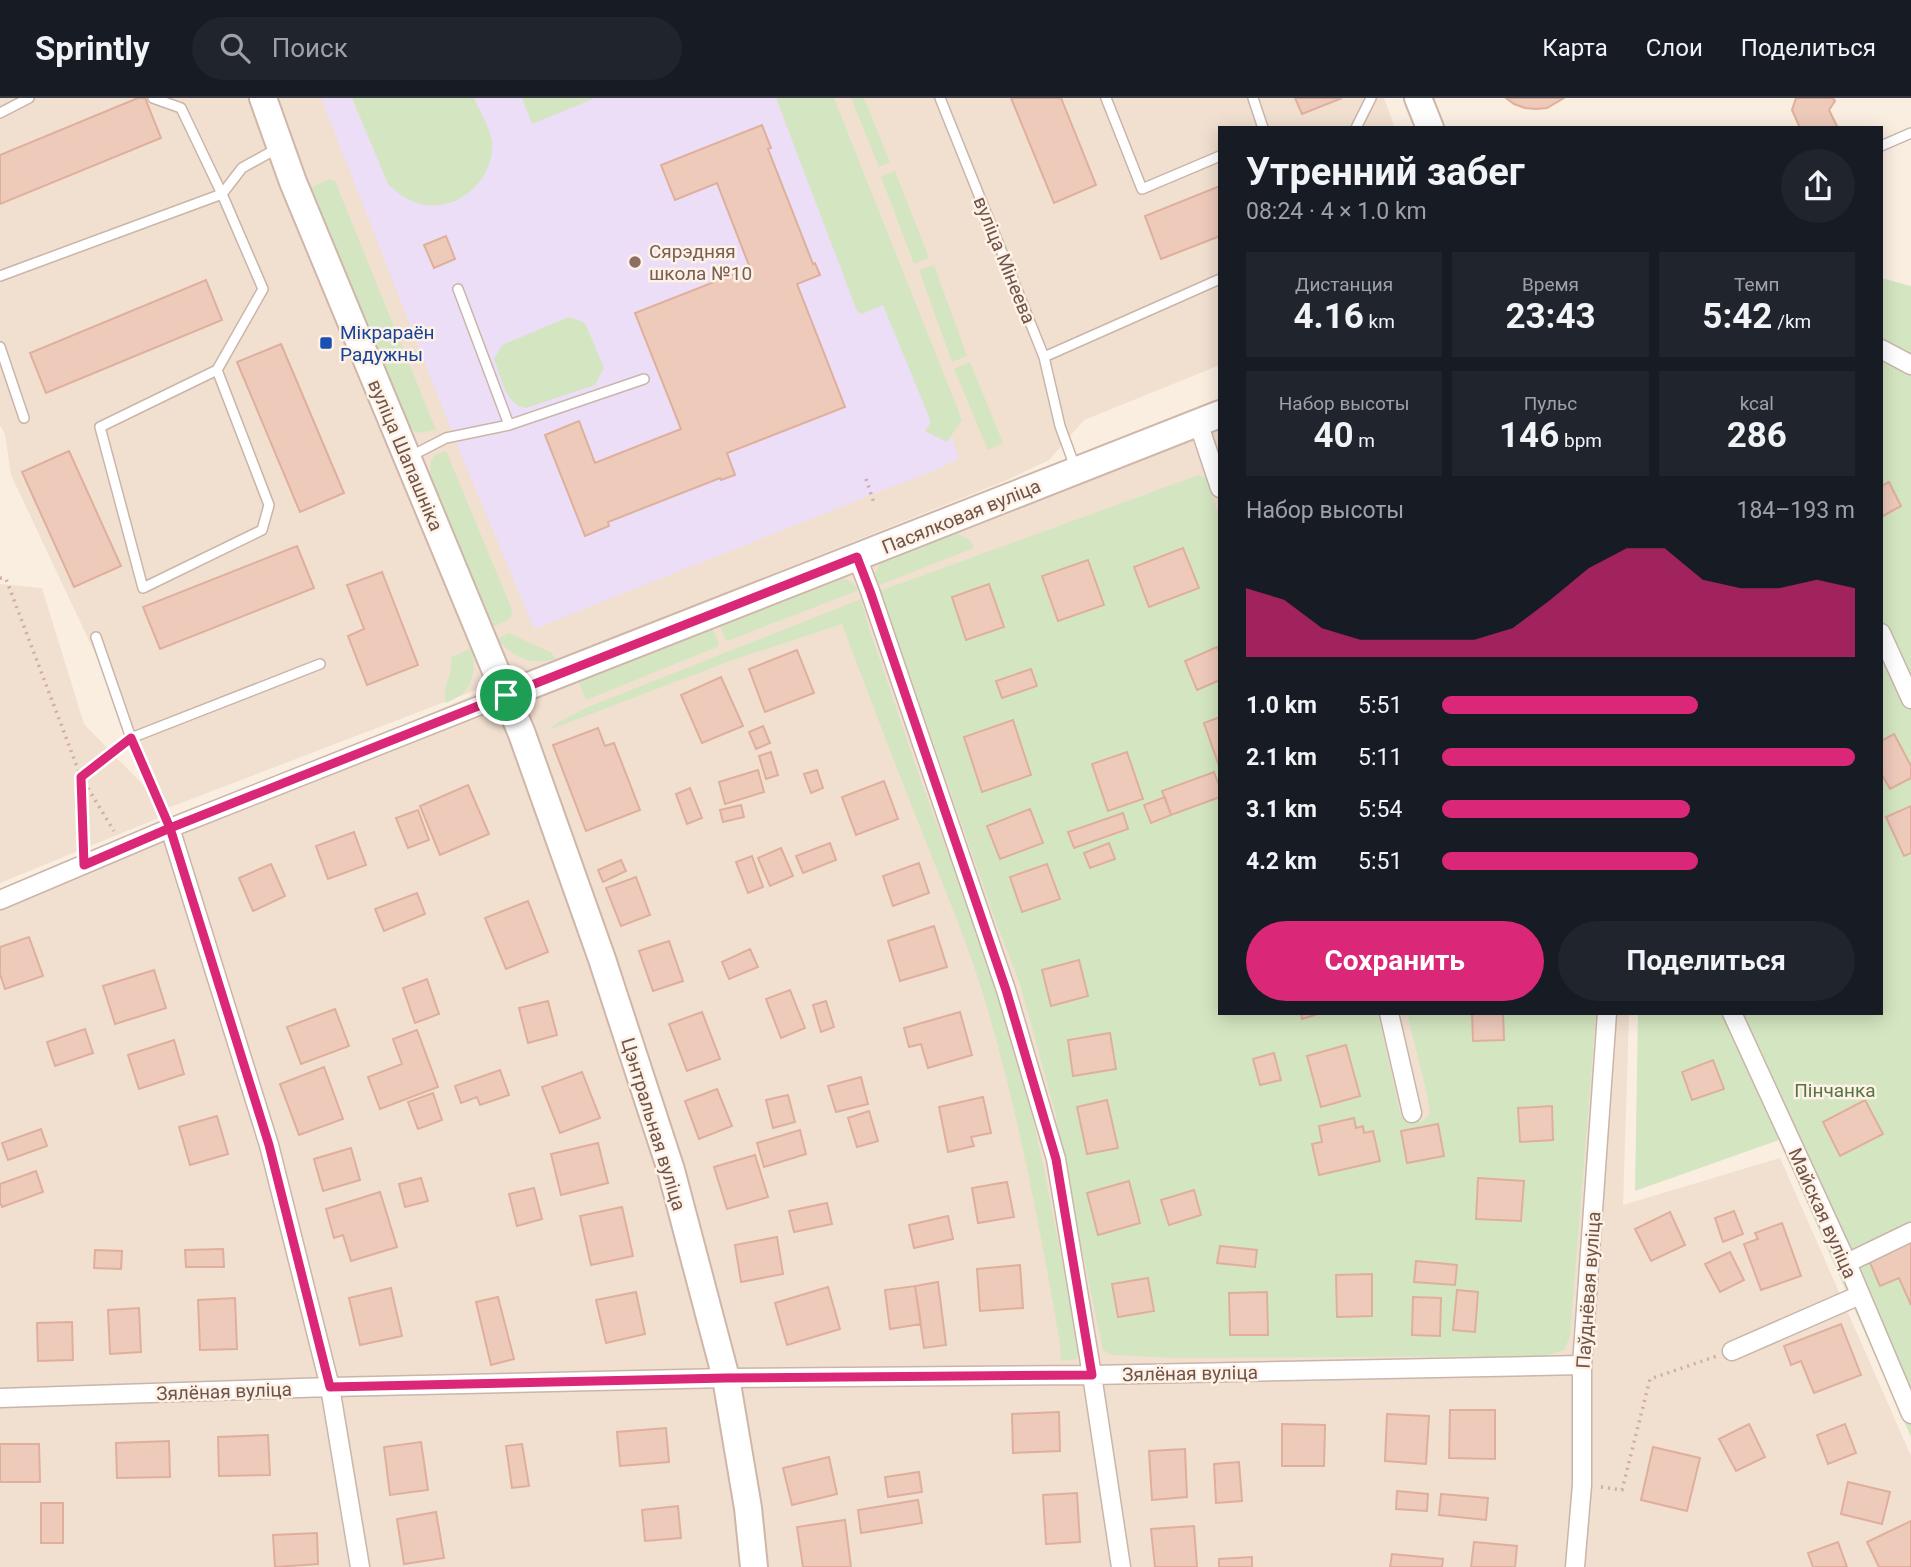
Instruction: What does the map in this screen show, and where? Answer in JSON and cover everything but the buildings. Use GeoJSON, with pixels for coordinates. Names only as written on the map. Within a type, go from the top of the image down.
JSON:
{"type":"FeatureCollection","features":[{"type":"Feature","properties":{"kind":"street","name":"вуліца Шапашніка"},"geometry":{"type":"LineString","coordinates":[[262,98],[279,147],[506,695]]}},
{"type":"Feature","properties":{"kind":"street"},"geometry":{"type":"LineString","coordinates":[[1418,98],[1429,126]]}},
{"type":"Feature","properties":{"kind":"street"},"geometry":{"type":"LineString","coordinates":[[1883,350],[1911,365]]}},
{"type":"Feature","properties":{"kind":"street"},"geometry":{"type":"LineString","coordinates":[[1209,418],[1218,475]]}},
{"type":"Feature","properties":{"kind":"street","name":"Пасялковая вуліца"},"geometry":{"type":"LineString","coordinates":[[0,900],[170,828],[1209,418]]}},
{"type":"Feature","properties":{"kind":"street"},"geometry":{"type":"LineString","coordinates":[[857,557],[1006,990],[1056,1159],[1121,1567]]}},
{"type":"Feature","properties":{"kind":"street"},"geometry":{"type":"LineString","coordinates":[[1883,637],[1911,699]]}},
{"type":"Feature","properties":{"kind":"street","name":"Цэнтральная вуліца"},"geometry":{"type":"LineString","coordinates":[[506,695],[602,959],[671,1170],[726,1378],[748,1508],[754,1567]]}},
{"type":"Feature","properties":{"kind":"street"},"geometry":{"type":"LineString","coordinates":[[170,828],[269,1145],[330,1387],[360,1567]]}},
{"type":"Feature","properties":{"kind":"street"},"geometry":{"type":"LineString","coordinates":[[1389,1015],[1412,1112]]}},
{"type":"Feature","properties":{"kind":"street","name":"Паўднёвая вуліца"},"geometry":{"type":"LineString","coordinates":[[1575,1567],[1581,1485],[1582,1365],[1607,1015]]}},
{"type":"Feature","properties":{"kind":"street","name":"Майская вуліца"},"geometry":{"type":"LineString","coordinates":[[1733,1015],[1847,1263],[1911,1414]]}},
{"type":"Feature","properties":{"kind":"street"},"geometry":{"type":"LineString","coordinates":[[1847,1263],[1911,1233]]}},
{"type":"Feature","properties":{"kind":"street"},"geometry":{"type":"LineString","coordinates":[[1732,1351],[1860,1295]]}},
{"type":"Feature","properties":{"kind":"street","name":"Зялёная вуліца"},"geometry":{"type":"LineString","coordinates":[[0,1398],[726,1378],[1092,1375],[1582,1365]]}},
{"type":"Feature","properties":{"kind":"lane"},"geometry":{"type":"LineString","coordinates":[[0,113],[29,98]]}},
{"type":"Feature","properties":{"kind":"lane"},"geometry":{"type":"LineString","coordinates":[[153,98],[181,108],[263,289],[217,370],[100,427],[143,588],[262,530],[269,505],[217,370]]}},
{"type":"Feature","properties":{"kind":"lane","name":"вуліца Мінеева"},"geometry":{"type":"LineString","coordinates":[[940,98],[1044,357],[1060,426],[1076,470]]}},
{"type":"Feature","properties":{"kind":"lane"},"geometry":{"type":"LineString","coordinates":[[1105,98],[1142,189],[1218,157]]}},
{"type":"Feature","properties":{"kind":"lane"},"geometry":{"type":"LineString","coordinates":[[1253,98],[1263,126]]}},
{"type":"Feature","properties":{"kind":"lane"},"geometry":{"type":"LineString","coordinates":[[1357,126],[1371,98]]}},
{"type":"Feature","properties":{"kind":"lane"},"geometry":{"type":"LineString","coordinates":[[1883,145],[1911,133]]}},
{"type":"Feature","properties":{"kind":"lane"},"geometry":{"type":"LineString","coordinates":[[0,276],[222,194],[242,168],[279,147]]}},
{"type":"Feature","properties":{"kind":"lane"},"geometry":{"type":"LineString","coordinates":[[1044,357],[1218,280]]}},
{"type":"Feature","properties":{"kind":"lane"},"geometry":{"type":"LineString","coordinates":[[458,289],[509,425]]}},
{"type":"Feature","properties":{"kind":"lane"},"geometry":{"type":"LineString","coordinates":[[0,347],[24,418]]}},
{"type":"Feature","properties":{"kind":"lane"},"geometry":{"type":"LineString","coordinates":[[407,457],[446,438],[509,425],[644,379]]}},
{"type":"Feature","properties":{"kind":"lane"},"geometry":{"type":"LineString","coordinates":[[96,637],[131,738],[170,828]]}},
{"type":"Feature","properties":{"kind":"lane"},"geometry":{"type":"LineString","coordinates":[[131,738],[320,664]]}},
{"type":"Feature","properties":{"kind":"path"},"geometry":{"type":"LineString","coordinates":[[866,479],[874,503]]}},
{"type":"Feature","properties":{"kind":"path"},"geometry":{"type":"LineString","coordinates":[[0,578],[5,579],[81,777],[124,848]]}},
{"type":"Feature","properties":{"kind":"path"},"geometry":{"type":"LineString","coordinates":[[81,777],[131,738]]}},
{"type":"Feature","properties":{"kind":"path"},"geometry":{"type":"LineString","coordinates":[[81,777],[84,865]]}},
{"type":"Feature","properties":{"kind":"path"},"geometry":{"type":"LineString","coordinates":[[1581,1485],[1622,1490],[1650,1379],[1732,1351]]}},
{"type":"Feature","properties":{"kind":"shaded area"},"geometry":{"type":"Polygon","coordinates":[[[0,98],[1384,98],[1394,126],[1218,126],[1218,366],[1084,420],[1049,460],[1007,480],[622,634],[168,808],[11,475],[5,434],[0,425],[0,98]]]}},
{"type":"Feature","properties":{"kind":"shaded area","name":"Сярэдняя школа №10"},"geometry":{"type":"Polygon","coordinates":[[[321,98],[820,98],[959,458],[936,470],[534,629],[454,437],[321,98]]]}},
{"type":"Feature","properties":{"kind":"shaded area"},"geometry":{"type":"Polygon","coordinates":[[[1218,408],[1218,1015],[1629,1015],[1623,1205],[1780,1158],[1911,1456],[1911,1567],[0,1567],[0,893],[504,682],[672,623],[1218,408]]]}},
{"type":"Feature","properties":{"kind":"shaded area"},"geometry":{"type":"Polygon","coordinates":[[[0,584],[42,588],[84,724],[152,794],[161,817],[0,883],[0,584]]]}},
{"type":"Feature","properties":{"kind":"green space"},"geometry":{"type":"Polygon","coordinates":[[[352,98],[474,98],[492,143],[491,156],[481,180],[463,197],[439,205],[426,205],[405,198],[388,184],[352,98]]]}},
{"type":"Feature","properties":{"kind":"green space"},"geometry":{"type":"Polygon","coordinates":[[[522,98],[595,98],[532,124],[522,98]]]}},
{"type":"Feature","properties":{"kind":"green space"},"geometry":{"type":"Polygon","coordinates":[[[776,98],[834,98],[962,420],[947,442],[925,431],[931,422],[883,305],[862,314],[857,311],[776,98]]]}},
{"type":"Feature","properties":{"kind":"green space"},"geometry":{"type":"Polygon","coordinates":[[[851,98],[864,98],[890,162],[879,167],[851,98]]]}},
{"type":"Feature","properties":{"kind":"green space"},"geometry":{"type":"Polygon","coordinates":[[[895,171],[929,258],[914,264],[881,177],[895,171]]]}},
{"type":"Feature","properties":{"kind":"green space"},"geometry":{"type":"Polygon","coordinates":[[[329,179],[335,181],[436,430],[417,433],[408,426],[311,188],[329,179]]]}},
{"type":"Feature","properties":{"kind":"green space"},"geometry":{"type":"Polygon","coordinates":[[[934,265],[967,356],[952,362],[919,270],[934,265]]]}},
{"type":"Feature","properties":{"kind":"green space","name":"Пінчанка"},"geometry":{"type":"Polygon","coordinates":[[[1883,279],[1911,286],[1911,1437],[1779,1140],[1635,1191],[1638,1015],[1883,1015],[1883,279]]]}},
{"type":"Feature","properties":{"kind":"green space"},"geometry":{"type":"Polygon","coordinates":[[[569,317],[585,323],[604,368],[595,385],[526,408],[519,406],[508,396],[494,359],[502,345],[569,317]]]}},
{"type":"Feature","properties":{"kind":"green space"},"geometry":{"type":"Polygon","coordinates":[[[970,362],[1003,443],[988,450],[954,369],[970,362]]]}},
{"type":"Feature","properties":{"kind":"green space"},"geometry":{"type":"Polygon","coordinates":[[[446,451],[513,612],[508,620],[493,627],[432,479],[430,468],[433,457],[446,451]]]}},
{"type":"Feature","properties":{"kind":"green space"},"geometry":{"type":"Polygon","coordinates":[[[1199,475],[1206,478],[1218,513],[1218,1015],[1378,1015],[1401,1117],[1412,1122],[1423,1121],[1430,1114],[1407,1015],[1596,1015],[1570,1336],[1564,1350],[1546,1356],[1178,1358],[1112,1355],[1103,1350],[1056,1116],[1020,983],[997,925],[880,591],[1199,475]]]}},
{"type":"Feature","properties":{"kind":"green space"},"geometry":{"type":"Polygon","coordinates":[[[956,533],[970,540],[974,548],[877,586],[873,577],[881,562],[956,533]]]}},
{"type":"Feature","properties":{"kind":"green space"},"geometry":{"type":"Polygon","coordinates":[[[842,579],[850,581],[859,590],[730,640],[726,640],[719,625],[842,579]]]}},
{"type":"Feature","properties":{"kind":"green space"},"geometry":{"type":"Polygon","coordinates":[[[861,599],[921,781],[977,931],[1026,1089],[1080,1353],[1076,1359],[1061,1361],[1026,1161],[979,981],[842,624],[730,661],[549,730],[588,707],[861,599]]]}},
{"type":"Feature","properties":{"kind":"green space"},"geometry":{"type":"Polygon","coordinates":[[[712,628],[719,643],[717,647],[586,700],[578,681],[712,628]]]}},
{"type":"Feature","properties":{"kind":"green space"},"geometry":{"type":"Polygon","coordinates":[[[509,633],[552,653],[555,659],[538,661],[516,655],[498,639],[509,633]]]}},
{"type":"Feature","properties":{"kind":"green space"},"geometry":{"type":"Polygon","coordinates":[[[472,648],[472,679],[462,694],[446,703],[445,691],[451,657],[472,648]]]}},
{"type":"Feature","properties":{"kind":"place","name":"Сярэдняя школа №10"},"geometry":{"type":"Point","coordinates":[635,262]}},
{"type":"Feature","properties":{"kind":"place","name":"Мікрараён Радужны"},"geometry":{"type":"Point","coordinates":[326,343]}},
{"type":"Feature","properties":{"kind":"route"},"geometry":{"type":"LineString","coordinates":[[506,695],[170,828],[84,865],[81,777],[131,738],[170,828],[269,1145],[330,1387],[726,1378],[1092,1375],[1056,1159],[1006,990],[857,557],[506,695]]}}]}
